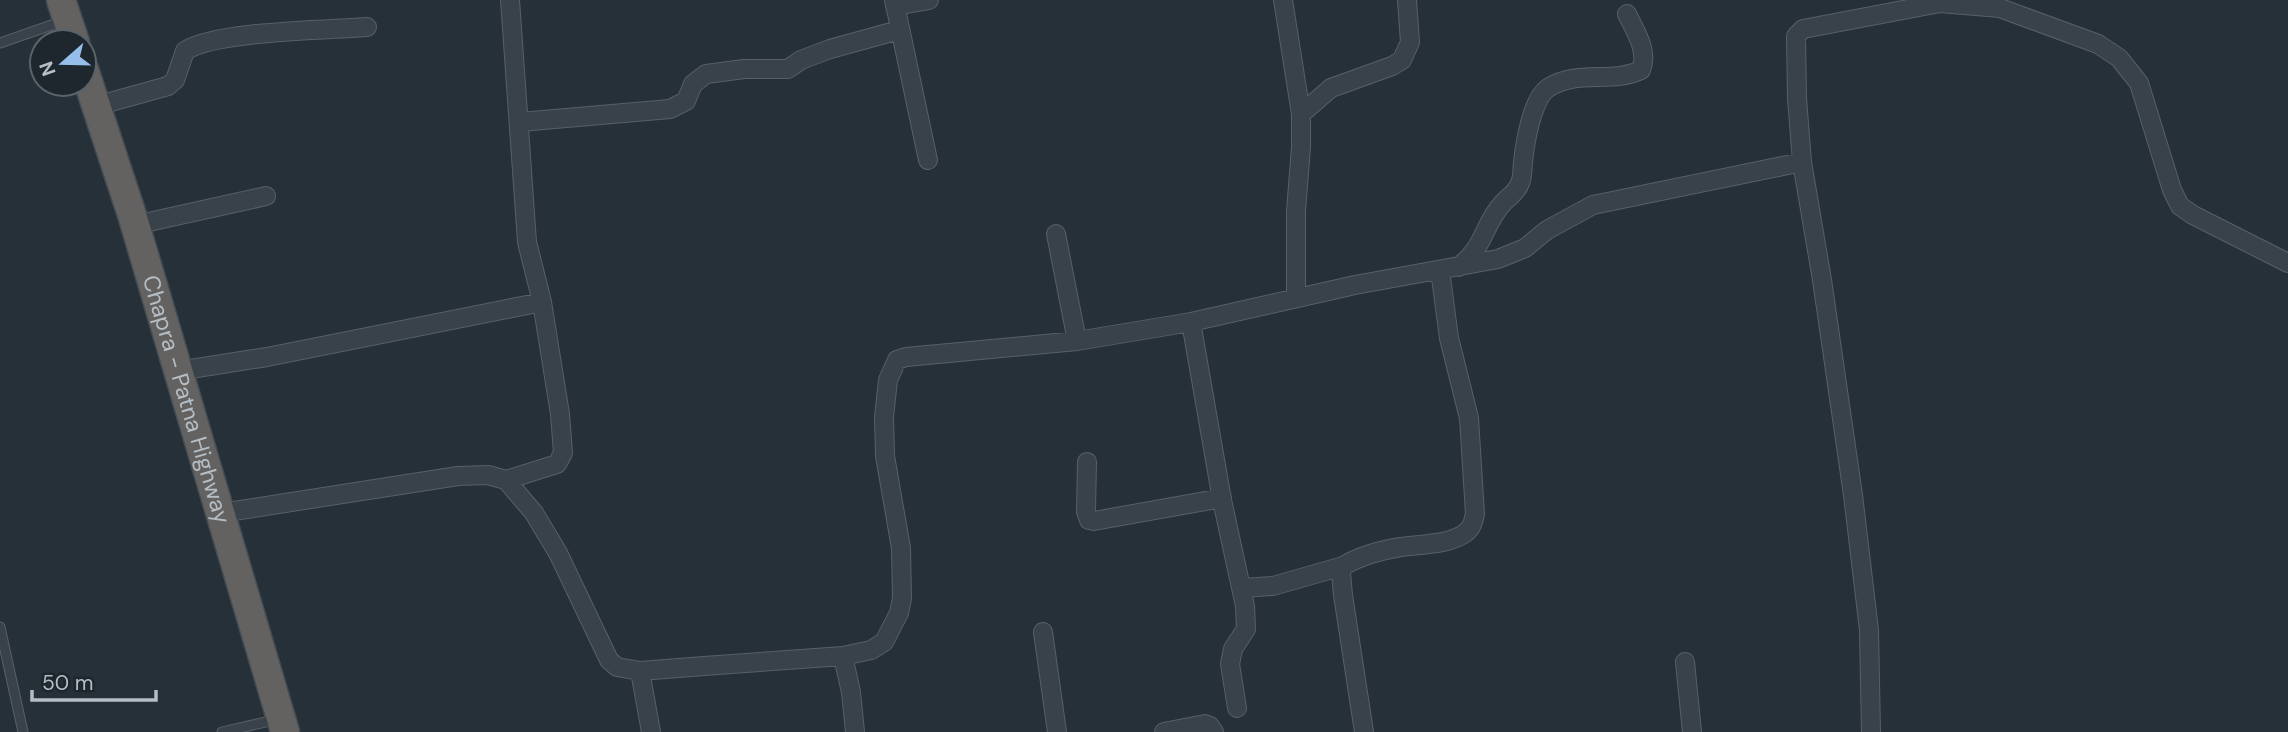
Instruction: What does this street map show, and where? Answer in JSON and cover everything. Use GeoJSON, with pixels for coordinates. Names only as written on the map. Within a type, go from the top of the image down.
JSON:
{"type":"FeatureCollection","features":[{"type":"Feature","properties":{"kind":"highway","name":"Chapra - Patna Highway"},"geometry":{"type":"LineString","coordinates":[[93,98],[135,225],[283,725]]}},
{"type":"Feature","properties":{"kind":"street"},"geometry":{"type":"LineString","coordinates":[[220,513],[444,478],[488,475],[506,480],[557,464],[563,453],[560,415],[542,302],[527,242],[510,0]]}},
{"type":"Feature","properties":{"kind":"street"},"geometry":{"type":"LineString","coordinates":[[928,160],[894,3],[929,0]]}},
{"type":"Feature","properties":{"kind":"street"},"geometry":{"type":"LineString","coordinates":[[1283,0],[1301,114],[1296,212],[1296,297]]}},
{"type":"Feature","properties":{"kind":"street"},"geometry":{"type":"LineString","coordinates":[[1301,114],[1331,88],[1402,60],[1410,42],[1407,0]]}},
{"type":"Feature","properties":{"kind":"street"},"geometry":{"type":"LineString","coordinates":[[1871,732],[1869,630],[1822,280],[1802,162],[1796,36],[1803,29],[1940,3],[2000,8],[2098,44],[2119,58],[2139,83],[2172,190],[2180,206],[2288,263]]}},
{"type":"Feature","properties":{"kind":"street"},"geometry":{"type":"LineString","coordinates":[[1449,269],[1474,254],[1503,203],[1516,193],[1522,180],[1532,116],[1546,89],[1559,82],[1583,77],[1623,76],[1641,70],[1645,62],[1643,49],[1628,14]]}},
{"type":"Feature","properties":{"kind":"street"},"geometry":{"type":"LineString","coordinates":[[96,106],[168,86],[175,80],[185,51],[195,46],[241,36],[367,27]]}},
{"type":"Feature","properties":{"kind":"street"},"geometry":{"type":"LineString","coordinates":[[520,122],[680,106],[686,101],[694,84],[706,74],[744,69],[788,69],[802,60],[830,49],[899,30]]}},
{"type":"Feature","properties":{"kind":"street"},"geometry":{"type":"LineString","coordinates":[[506,480],[534,513],[558,553],[609,660],[617,667],[640,671],[844,656],[871,650],[884,642],[900,613],[901,548],[885,457],[884,417],[888,380],[897,360],[1077,341],[1191,322],[1296,297],[1514,255],[1547,230],[1593,205],[1802,162]]}},
{"type":"Feature","properties":{"kind":"street"},"geometry":{"type":"LineString","coordinates":[[135,225],[266,196]]}},
{"type":"Feature","properties":{"kind":"street"},"geometry":{"type":"LineString","coordinates":[[1056,234],[1077,341]]}},
{"type":"Feature","properties":{"kind":"street"},"geometry":{"type":"LineString","coordinates":[[1242,588],[1273,586],[1396,547],[1453,539],[1465,534],[1472,526],[1475,514],[1469,418],[1450,338],[1449,269]]}},
{"type":"Feature","properties":{"kind":"street"},"geometry":{"type":"LineString","coordinates":[[178,371],[542,302]]}},
{"type":"Feature","properties":{"kind":"street"},"geometry":{"type":"LineString","coordinates":[[1191,322],[1247,622],[1246,629],[1233,649],[1230,664],[1237,708]]}},
{"type":"Feature","properties":{"kind":"street"},"geometry":{"type":"LineString","coordinates":[[1087,462],[1086,512],[1089,520],[1094,522],[1222,498]]}},
{"type":"Feature","properties":{"kind":"street"},"geometry":{"type":"LineString","coordinates":[[1343,566],[1343,595],[1364,732]]}},
{"type":"Feature","properties":{"kind":"street"},"geometry":{"type":"LineString","coordinates":[[1043,632],[1057,732]]}},
{"type":"Feature","properties":{"kind":"street"},"geometry":{"type":"LineString","coordinates":[[844,656],[855,732]]}},
{"type":"Feature","properties":{"kind":"street"},"geometry":{"type":"LineString","coordinates":[[1685,662],[1692,732]]}},
{"type":"Feature","properties":{"kind":"street"},"geometry":{"type":"LineString","coordinates":[[640,671],[651,732]]}},
{"type":"Feature","properties":{"kind":"street"},"geometry":{"type":"LineString","coordinates":[[1164,732],[1205,724],[1210,726],[1213,732]]}},
{"type":"Feature","properties":{"kind":"lane"},"geometry":{"type":"LineString","coordinates":[[0,43],[68,20]]}},
{"type":"Feature","properties":{"kind":"lane"},"geometry":{"type":"LineString","coordinates":[[0,627],[23,732]]}},
{"type":"Feature","properties":{"kind":"lane"},"geometry":{"type":"LineString","coordinates":[[222,732],[283,725]]}}]}
